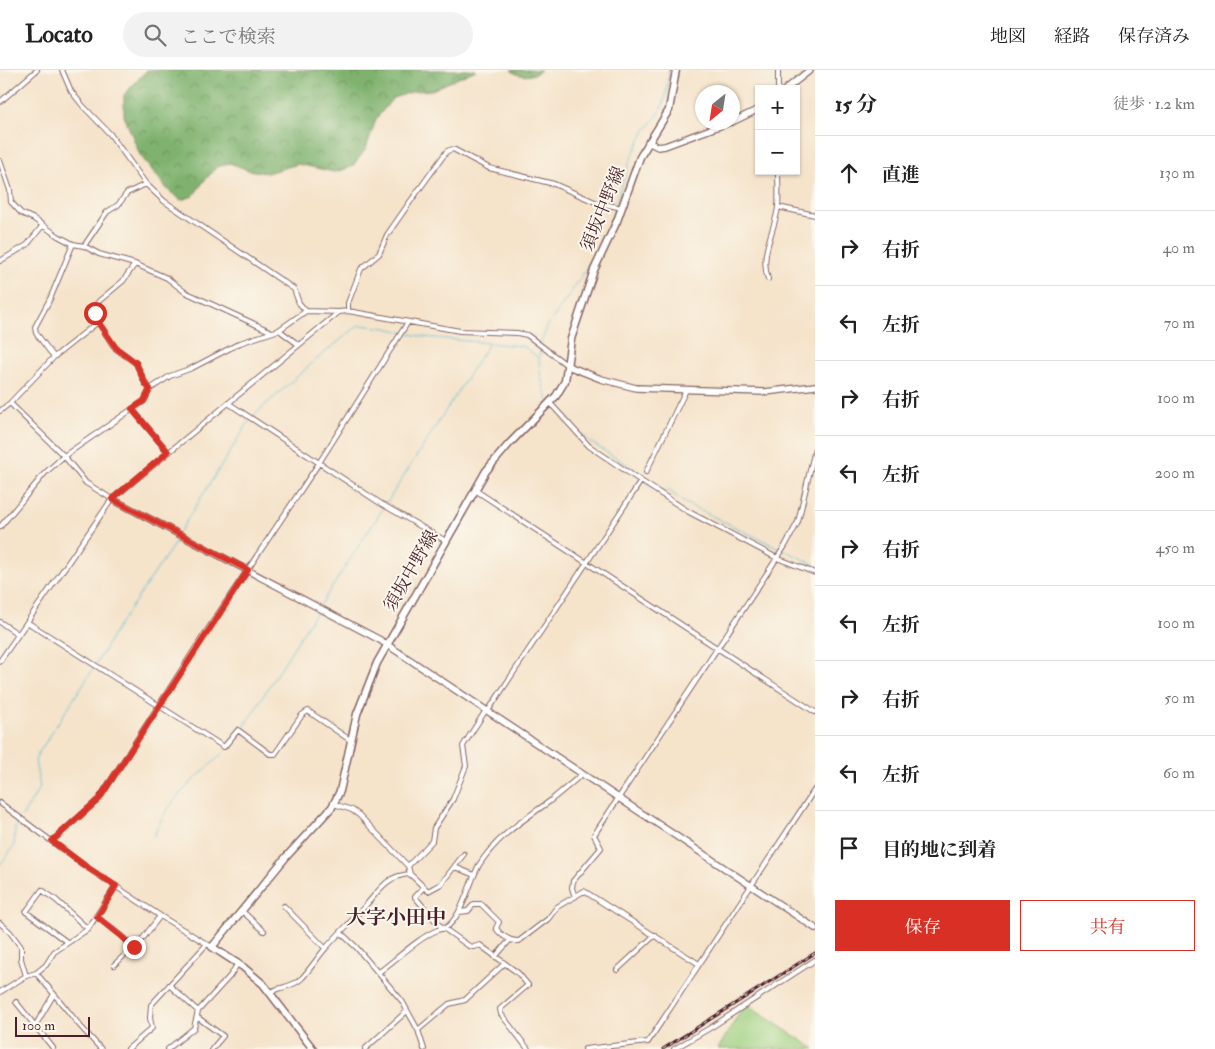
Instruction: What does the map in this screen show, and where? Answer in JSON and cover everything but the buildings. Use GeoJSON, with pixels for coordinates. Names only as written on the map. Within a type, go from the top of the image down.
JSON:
{"type":"FeatureCollection","features":[{"type":"Feature","properties":{"kind":"main road","name":"須坂中野線"},"geometry":{"type":"LineString","coordinates":[[209,946],[242,912],[286,857],[334,804],[341,787],[350,740],[366,690],[386,645],[486,471],[550,403],[565,381],[571,339],[593,274],[635,169],[648,142],[669,110],[676,70]]}},
{"type":"Feature","properties":{"kind":"main road"},"geometry":{"type":"LineString","coordinates":[[209,946],[250,972],[270,992],[313,1049]]}},
{"type":"Feature","properties":{"kind":"street"},"geometry":{"type":"LineString","coordinates":[[0,102],[37,70]]}},
{"type":"Feature","properties":{"kind":"street"},"geometry":{"type":"LineString","coordinates":[[62,70],[71,90],[83,106],[110,134],[146,184],[164,201],[294,289],[299,303],[306,312]]}},
{"type":"Feature","properties":{"kind":"street"},"geometry":{"type":"LineString","coordinates":[[778,70],[778,85]]}},
{"type":"Feature","properties":{"kind":"street"},"geometry":{"type":"LineString","coordinates":[[791,85],[810,70]]}},
{"type":"Feature","properties":{"kind":"street"},"geometry":{"type":"LineString","coordinates":[[740,118],[755,111]]}},
{"type":"Feature","properties":{"kind":"street"},"geometry":{"type":"LineString","coordinates":[[648,142],[658,146],[665,146],[709,130]]}},
{"type":"Feature","properties":{"kind":"street"},"geometry":{"type":"LineString","coordinates":[[348,311],[348,303],[361,269],[379,254],[396,222],[447,150],[453,150],[489,168],[554,184],[595,202],[620,208]]}},
{"type":"Feature","properties":{"kind":"street"},"geometry":{"type":"LineString","coordinates":[[0,161],[10,190],[11,202],[21,213],[73,244],[84,246],[99,254],[135,264],[167,278],[185,292],[272,332]]}},
{"type":"Feature","properties":{"kind":"street"},"geometry":{"type":"LineString","coordinates":[[768,279],[764,269],[768,241],[778,207],[778,175]]}},
{"type":"Feature","properties":{"kind":"street"},"geometry":{"type":"LineString","coordinates":[[84,246],[104,215],[115,208],[124,195],[146,184]]}},
{"type":"Feature","properties":{"kind":"street"},"geometry":{"type":"LineString","coordinates":[[778,207],[815,216]]}},
{"type":"Feature","properties":{"kind":"street"},"geometry":{"type":"LineString","coordinates":[[0,261],[27,245],[43,225]]}},
{"type":"Feature","properties":{"kind":"street"},"geometry":{"type":"LineString","coordinates":[[54,356],[36,333],[35,327],[50,299],[73,244]]}},
{"type":"Feature","properties":{"kind":"street"},"geometry":{"type":"LineString","coordinates":[[135,264],[123,281],[103,296],[95,306],[98,322],[116,348],[136,363],[145,383],[150,389]]}},
{"type":"Feature","properties":{"kind":"street"},"geometry":{"type":"LineString","coordinates":[[0,527],[45,473],[64,456],[144,401],[150,389],[170,376],[192,368],[240,343],[279,330],[306,312],[348,311],[460,331],[527,335],[568,366],[601,379],[636,388],[765,392],[815,386]]}},
{"type":"Feature","properties":{"kind":"street"},"geometry":{"type":"LineString","coordinates":[[0,661],[112,499],[339,312]]}},
{"type":"Feature","properties":{"kind":"street"},"geometry":{"type":"LineString","coordinates":[[0,411],[10,403],[54,356],[98,322]]}},
{"type":"Feature","properties":{"kind":"street"},"geometry":{"type":"LineString","coordinates":[[52,841],[99,799],[319,463],[408,322]]}},
{"type":"Feature","properties":{"kind":"street"},"geometry":{"type":"LineString","coordinates":[[279,330],[299,345]]}},
{"type":"Feature","properties":{"kind":"street"},"geometry":{"type":"LineString","coordinates":[[646,472],[686,390]]}},
{"type":"Feature","properties":{"kind":"street"},"geometry":{"type":"LineString","coordinates":[[10,403],[64,456],[86,483],[112,499],[386,645],[815,928]]}},
{"type":"Feature","properties":{"kind":"street"},"geometry":{"type":"LineString","coordinates":[[228,403],[380,502],[446,541]]}},
{"type":"Feature","properties":{"kind":"street"},"geometry":{"type":"LineString","coordinates":[[550,403],[589,446],[641,482],[689,512],[778,557],[815,573]]}},
{"type":"Feature","properties":{"kind":"street"},"geometry":{"type":"LineString","coordinates":[[132,409],[168,452]]}},
{"type":"Feature","properties":{"kind":"street"},"geometry":{"type":"LineString","coordinates":[[575,896],[572,882],[601,848],[594,835],[778,557],[798,522],[815,449]]}},
{"type":"Feature","properties":{"kind":"street"},"geometry":{"type":"LineString","coordinates":[[408,866],[432,841],[434,828],[453,799],[466,766],[464,746],[641,482]]}},
{"type":"Feature","properties":{"kind":"street"},"geometry":{"type":"LineString","coordinates":[[475,490],[815,712]]}},
{"type":"Feature","properties":{"kind":"street"},"geometry":{"type":"LineString","coordinates":[[0,622],[18,634]]}},
{"type":"Feature","properties":{"kind":"street"},"geometry":{"type":"LineString","coordinates":[[27,622],[224,747],[238,730],[270,754],[275,754],[302,715],[308,711],[350,740]]}},
{"type":"Feature","properties":{"kind":"street"},"geometry":{"type":"LineString","coordinates":[[445,929],[459,912],[474,875],[491,849],[511,828],[550,801],[582,774]]}},
{"type":"Feature","properties":{"kind":"street"},"geometry":{"type":"LineString","coordinates":[[585,1049],[648,1042],[815,790]]}},
{"type":"Feature","properties":{"kind":"street"},"geometry":{"type":"LineString","coordinates":[[0,803],[85,866],[209,946],[151,1005],[150,1018],[152,1028],[128,1049]]}},
{"type":"Feature","properties":{"kind":"street"},"geometry":{"type":"LineString","coordinates":[[334,804],[352,810],[359,815],[408,866],[410,874],[428,891],[441,884],[464,854]]}},
{"type":"Feature","properties":{"kind":"street"},"geometry":{"type":"LineString","coordinates":[[455,867],[474,875]]}},
{"type":"Feature","properties":{"kind":"street"},"geometry":{"type":"LineString","coordinates":[[270,992],[281,987],[293,985],[301,979],[325,948],[342,933],[354,916],[387,883],[398,876],[410,874]]}},
{"type":"Feature","properties":{"kind":"street"},"geometry":{"type":"LineString","coordinates":[[0,992],[26,976],[36,973],[46,965],[54,952],[88,929],[116,886]]}},
{"type":"Feature","properties":{"kind":"street"},"geometry":{"type":"LineString","coordinates":[[423,888],[415,897],[439,925],[469,946],[480,945],[518,973],[528,985],[500,1010],[501,1014],[528,1049]]}},
{"type":"Feature","properties":{"kind":"street"},"geometry":{"type":"LineString","coordinates":[[67,942],[26,912],[42,890],[88,929]]}},
{"type":"Feature","properties":{"kind":"street"},"geometry":{"type":"LineString","coordinates":[[459,912],[468,911],[474,904],[481,904],[499,922],[496,928],[498,931],[510,940],[519,941],[548,919],[557,907],[584,891],[699,964]]}},
{"type":"Feature","properties":{"kind":"street"},"geometry":{"type":"LineString","coordinates":[[284,906],[325,948]]}},
{"type":"Feature","properties":{"kind":"street"},"geometry":{"type":"LineString","coordinates":[[242,912],[264,931]]}},
{"type":"Feature","properties":{"kind":"street"},"geometry":{"type":"LineString","coordinates":[[114,965],[134,947],[160,916]]}},
{"type":"Feature","properties":{"kind":"street"},"geometry":{"type":"LineString","coordinates":[[97,917],[134,947]]}},
{"type":"Feature","properties":{"kind":"street"},"geometry":{"type":"LineString","coordinates":[[0,923],[10,932],[21,947],[21,959],[26,976]]}},
{"type":"Feature","properties":{"kind":"street"},"geometry":{"type":"LineString","coordinates":[[379,972],[438,929],[445,929]]}},
{"type":"Feature","properties":{"kind":"street"},"geometry":{"type":"LineString","coordinates":[[342,933],[379,972],[407,1010],[418,1030],[424,1049]]}},
{"type":"Feature","properties":{"kind":"street"},"geometry":{"type":"LineString","coordinates":[[617,970],[655,935]]}},
{"type":"Feature","properties":{"kind":"street"},"geometry":{"type":"LineString","coordinates":[[495,956],[510,940]]}},
{"type":"Feature","properties":{"kind":"street"},"geometry":{"type":"LineString","coordinates":[[674,1049],[815,960]]}},
{"type":"Feature","properties":{"kind":"street"},"geometry":{"type":"LineString","coordinates":[[168,1049],[194,1028],[198,1011],[230,976],[238,963]]}},
{"type":"Feature","properties":{"kind":"street"},"geometry":{"type":"LineString","coordinates":[[418,1030],[449,1004],[465,1000],[504,964]]}},
{"type":"Feature","properties":{"kind":"street"},"geometry":{"type":"LineString","coordinates":[[36,973],[81,1028],[101,1049]]}},
{"type":"Feature","properties":{"kind":"street"},"geometry":{"type":"LineString","coordinates":[[169,986],[198,1011]]}},
{"type":"Feature","properties":{"kind":"street"},"geometry":{"type":"LineString","coordinates":[[35,1026],[54,994]]}},
{"type":"Feature","properties":{"kind":"street"},"geometry":{"type":"LineString","coordinates":[[16,1002],[53,1048]]}},
{"type":"Feature","properties":{"kind":"street"},"geometry":{"type":"LineString","coordinates":[[365,1049],[407,1010]]}},
{"type":"Feature","properties":{"kind":"street"},"geometry":{"type":"LineString","coordinates":[[197,1017],[223,1036],[212,1049]]}},
{"type":"Feature","properties":{"kind":"green space"},"geometry":{"type":"Polygon","coordinates":[[[147,70],[476,70],[432,90],[415,91],[393,98],[376,119],[366,149],[352,167],[334,172],[298,164],[267,173],[248,170],[230,163],[217,167],[193,196],[181,200],[168,190],[140,155],[124,116],[124,95],[147,70]]]}},
{"type":"Feature","properties":{"kind":"green space"},"geometry":{"type":"Polygon","coordinates":[[[511,70],[541,70],[526,76],[514,73],[511,70]]]}},
{"type":"Feature","properties":{"kind":"green space"},"geometry":{"type":"Polygon","coordinates":[[[745,1004],[815,1049],[718,1049],[745,1004]]]}},
{"type":"Feature","properties":{"kind":"waterway"},"geometry":{"type":"LineString","coordinates":[[616,204],[635,149],[646,130],[658,115],[665,99],[669,70]]}},
{"type":"Feature","properties":{"kind":"waterway"},"geometry":{"type":"LineString","coordinates":[[548,400],[539,364],[543,337],[547,327],[595,254],[615,208]]}},
{"type":"Feature","properties":{"kind":"waterway"},"geometry":{"type":"LineString","coordinates":[[253,416],[318,358],[359,325],[386,328],[424,337],[523,346],[539,358]]}},
{"type":"Feature","properties":{"kind":"waterway"},"geometry":{"type":"LineString","coordinates":[[386,504],[489,343]]}},
{"type":"Feature","properties":{"kind":"waterway"},"geometry":{"type":"LineString","coordinates":[[180,531],[250,420]]}},
{"type":"Feature","properties":{"kind":"waterway"},"geometry":{"type":"LineString","coordinates":[[577,430],[590,442],[626,464],[660,491],[668,490],[685,503],[781,549]]}},
{"type":"Feature","properties":{"kind":"waterway"},"geometry":{"type":"LineString","coordinates":[[319,607],[384,507]]}},
{"type":"Feature","properties":{"kind":"waterway"},"geometry":{"type":"LineString","coordinates":[[96,664],[115,631],[177,540]]}},
{"type":"Feature","properties":{"kind":"waterway"},"geometry":{"type":"LineString","coordinates":[[784,550],[815,565]]}},
{"type":"Feature","properties":{"kind":"waterway"},"geometry":{"type":"LineString","coordinates":[[226,749],[240,733],[316,612]]}},
{"type":"Feature","properties":{"kind":"waterway"},"geometry":{"type":"LineString","coordinates":[[22,817],[40,787],[35,761],[38,754],[93,669]]}},
{"type":"Feature","properties":{"kind":"waterway"},"geometry":{"type":"LineString","coordinates":[[154,836],[167,811],[183,790],[223,753]]}},
{"type":"Feature","properties":{"kind":"waterway"},"geometry":{"type":"LineString","coordinates":[[0,865],[14,846],[15,828],[18,823]]}},
{"type":"Feature","properties":{"kind":"railway"},"geometry":{"type":"LineString","coordinates":[[663,1049],[815,953]]}},
{"type":"Feature","properties":{"kind":"district","name":"大字小田中"},"geometry":{"type":"Point","coordinates":[396,917]}},
{"type":"Feature","properties":{"kind":"route"},"geometry":{"type":"LineString","coordinates":[[95,313],[98,322],[120,353],[136,363],[138,370],[150,389],[144,401],[132,409],[168,452],[112,499],[248,570],[200,641],[99,799],[52,841],[116,886],[97,917],[134,947]]}}]}
